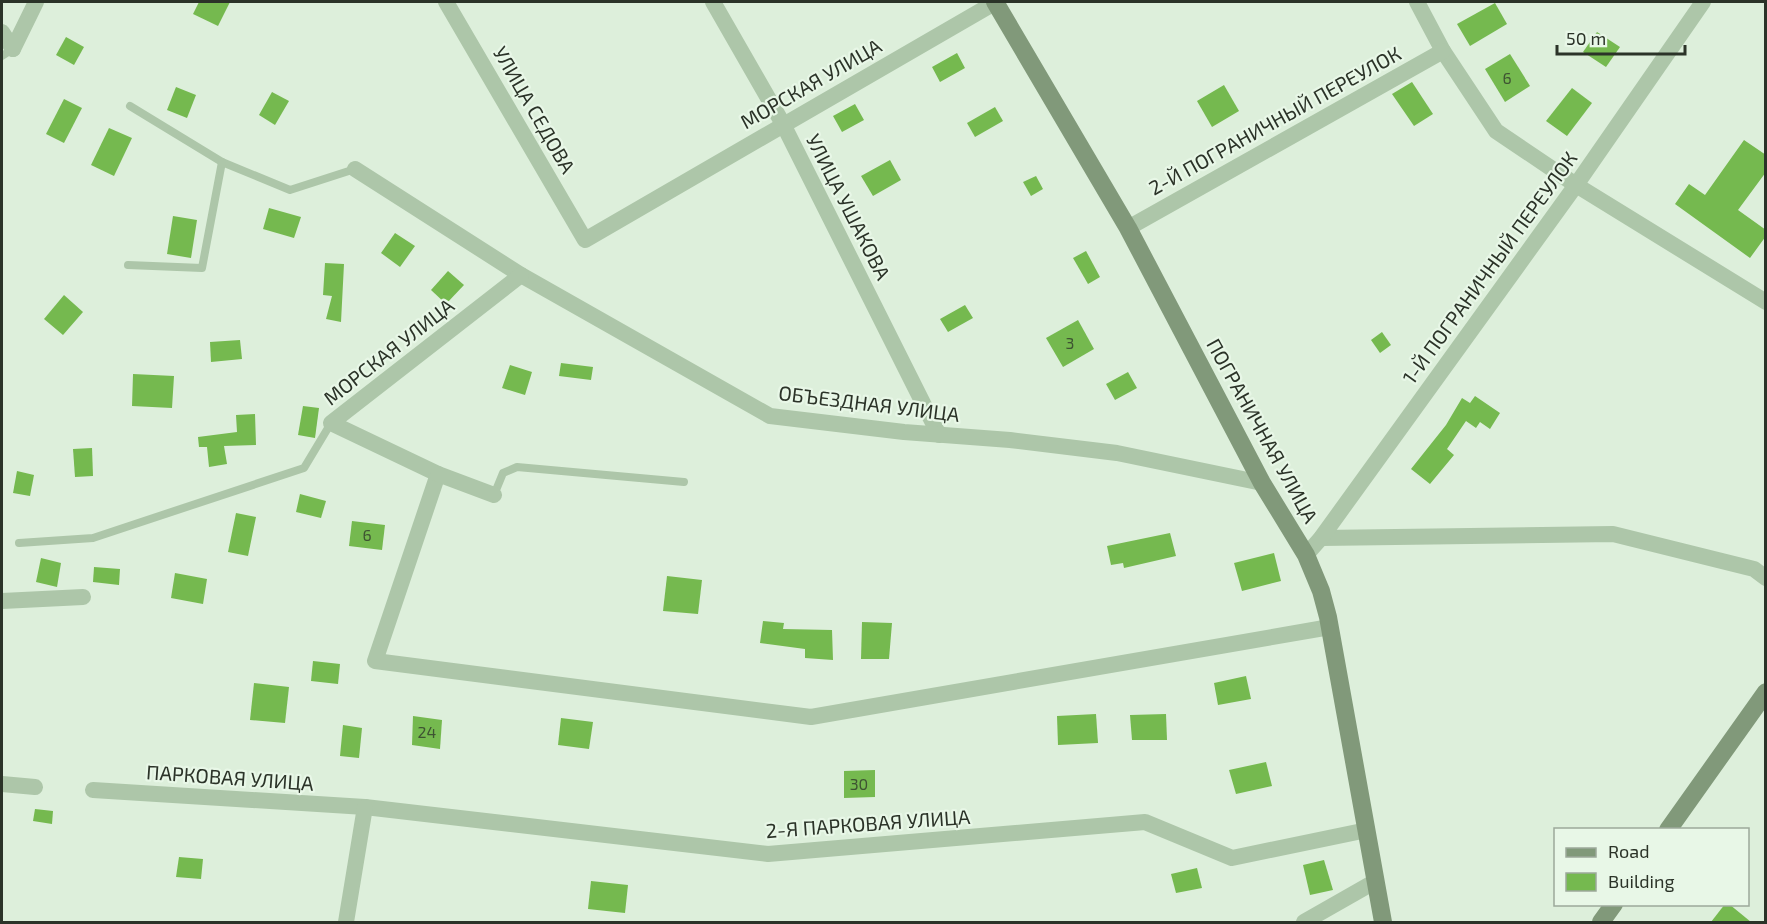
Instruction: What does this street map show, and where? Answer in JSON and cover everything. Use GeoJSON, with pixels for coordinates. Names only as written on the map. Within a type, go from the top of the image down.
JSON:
{"type":"FeatureCollection","features":[{"type":"Feature","properties":{"kind":"street"},"geometry":{"type":"LineString","coordinates":[[7,52],[36,2]]}},
{"type":"Feature","properties":{"kind":"street","name":"УЛИЦА СЕДОВА"},"geometry":{"type":"LineString","coordinates":[[446,2],[585,240]]}},
{"type":"Feature","properties":{"kind":"street","name":"УЛИЦА УШАКОВА"},"geometry":{"type":"LineString","coordinates":[[713,2],[783,124],[939,435]]}},
{"type":"Feature","properties":{"kind":"street","name":"МОРСКАЯ УЛИЦА"},"geometry":{"type":"LineString","coordinates":[[585,240],[996,2]]}},
{"type":"Feature","properties":{"kind":"street","name":"ПОГРАНИЧНАЯ УЛИЦА"},"geometry":{"type":"LineString","coordinates":[[996,2],[1128,228],[1262,483],[1306,555],[1322,591],[1383,922]]}},
{"type":"Feature","properties":{"kind":"street"},"geometry":{"type":"LineString","coordinates":[[1418,2],[1443,51],[1496,131],[1576,185],[1766,302]]}},
{"type":"Feature","properties":{"kind":"street","name":"1-Й ПОГРАНИЧНЫЙ ПЕРЕУЛОК"},"geometry":{"type":"LineString","coordinates":[[1306,555],[1321,538],[1576,185],[1703,2]]}},
{"type":"Feature","properties":{"kind":"street"},"geometry":{"type":"LineString","coordinates":[[2,32],[7,52]]}},
{"type":"Feature","properties":{"kind":"street","name":"2-Й ПОГРАНИЧНЫЙ ПЕРЕУЛОК"},"geometry":{"type":"LineString","coordinates":[[1128,228],[1443,51]]}},
{"type":"Feature","properties":{"kind":"street","name":"ОБЪЕЗДНАЯ УЛИЦА"},"geometry":{"type":"LineString","coordinates":[[355,169],[521,275],[770,416],[1118,453],[1262,483]]}},
{"type":"Feature","properties":{"kind":"street","name":"МОРСКАЯ УЛИЦА"},"geometry":{"type":"LineString","coordinates":[[494,495],[438,474],[332,423],[521,275]]}},
{"type":"Feature","properties":{"kind":"street"},"geometry":{"type":"LineString","coordinates":[[438,474],[375,661],[811,717],[1330,627]]}},
{"type":"Feature","properties":{"kind":"street"},"geometry":{"type":"LineString","coordinates":[[1321,538],[1613,534],[1754,570],[1766,578]]}},
{"type":"Feature","properties":{"kind":"street"},"geometry":{"type":"LineString","coordinates":[[2,601],[83,597]]}},
{"type":"Feature","properties":{"kind":"street"},"geometry":{"type":"LineString","coordinates":[[1669,828],[1766,692]]}},
{"type":"Feature","properties":{"kind":"street"},"geometry":{"type":"LineString","coordinates":[[2,784],[35,786]]}},
{"type":"Feature","properties":{"kind":"street","name":"ПАРКОВАЯ УЛИЦА"},"geometry":{"type":"LineString","coordinates":[[93,790],[365,807]]}},
{"type":"Feature","properties":{"kind":"street"},"geometry":{"type":"LineString","coordinates":[[346,922],[365,807]]}},
{"type":"Feature","properties":{"kind":"street","name":"2-Я ПАРКОВАЯ УЛИЦА"},"geometry":{"type":"LineString","coordinates":[[365,807],[768,854],[1145,822],[1232,858],[1367,830]]}},
{"type":"Feature","properties":{"kind":"street"},"geometry":{"type":"LineString","coordinates":[[1304,922],[1376,881]]}},
{"type":"Feature","properties":{"kind":"street"},"geometry":{"type":"LineString","coordinates":[[1601,922],[1613,906]]}},
{"type":"Feature","properties":{"kind":"lane"},"geometry":{"type":"LineString","coordinates":[[130,106],[222,162],[290,190],[355,169]]}},
{"type":"Feature","properties":{"kind":"lane"},"geometry":{"type":"LineString","coordinates":[[128,265],[202,268],[222,162]]}},
{"type":"Feature","properties":{"kind":"lane"},"geometry":{"type":"LineString","coordinates":[[20,543],[93,538],[304,468],[332,423]]}},
{"type":"Feature","properties":{"kind":"lane"},"geometry":{"type":"LineString","coordinates":[[494,495],[503,472],[517,467],[684,482]]}},
{"type":"Feature","properties":{"kind":"building"},"geometry":{"type":"Polygon","coordinates":[[[199,2],[230,2],[218,26],[193,14],[199,2]]]}},
{"type":"Feature","properties":{"kind":"building"},"geometry":{"type":"Polygon","coordinates":[[[1495,3],[1507,24],[1470,46],[1457,24],[1495,3]]]}},
{"type":"Feature","properties":{"kind":"building"},"geometry":{"type":"Polygon","coordinates":[[[1597,32],[1620,47],[1606,67],[1583,52],[1597,32]]]}},
{"type":"Feature","properties":{"kind":"building"},"geometry":{"type":"Polygon","coordinates":[[[66,37],[84,47],[74,65],[56,55],[66,37]]]}},
{"type":"Feature","properties":{"kind":"building"},"geometry":{"type":"Polygon","coordinates":[[[957,53],[965,68],[940,82],[932,67],[957,53]]]}},
{"type":"Feature","properties":{"kind":"building"},"geometry":{"type":"Polygon","coordinates":[[[1510,54],[1530,86],[1505,102],[1485,69],[1510,54]]]}},
{"type":"Feature","properties":{"kind":"building"},"geometry":{"type":"Polygon","coordinates":[[[1412,82],[1433,114],[1414,126],[1392,94],[1412,82]]]}},
{"type":"Feature","properties":{"kind":"building"},"geometry":{"type":"Polygon","coordinates":[[[1224,85],[1239,111],[1212,127],[1197,101],[1224,85]]]}},
{"type":"Feature","properties":{"kind":"building"},"geometry":{"type":"Polygon","coordinates":[[[176,87],[196,95],[187,118],[167,110],[176,87]]]}},
{"type":"Feature","properties":{"kind":"building"},"geometry":{"type":"Polygon","coordinates":[[[1572,88],[1592,103],[1567,136],[1546,121],[1572,88]]]}},
{"type":"Feature","properties":{"kind":"building"},"geometry":{"type":"Polygon","coordinates":[[[272,92],[289,101],[275,125],[259,115],[272,92]]]}},
{"type":"Feature","properties":{"kind":"building"},"geometry":{"type":"Polygon","coordinates":[[[64,99],[82,108],[64,143],[46,134],[64,99]]]}},
{"type":"Feature","properties":{"kind":"building"},"geometry":{"type":"Polygon","coordinates":[[[855,104],[864,120],[842,132],[833,116],[855,104]]]}},
{"type":"Feature","properties":{"kind":"building"},"geometry":{"type":"Polygon","coordinates":[[[995,107],[1003,121],[975,137],[967,123],[995,107]]]}},
{"type":"Feature","properties":{"kind":"building"},"geometry":{"type":"Polygon","coordinates":[[[109,128],[132,138],[114,176],[91,165],[109,128]]]}},
{"type":"Feature","properties":{"kind":"building"},"geometry":{"type":"Polygon","coordinates":[[[1744,140],[1766,155],[1766,172],[1738,210],[1766,230],[1766,236],[1750,258],[1675,204],[1689,184],[1705,195],[1744,140]]]}},
{"type":"Feature","properties":{"kind":"building"},"geometry":{"type":"Polygon","coordinates":[[[890,160],[901,180],[873,196],[861,176],[890,160]]]}},
{"type":"Feature","properties":{"kind":"building"},"geometry":{"type":"Polygon","coordinates":[[[1036,176],[1043,189],[1031,196],[1023,182],[1036,176]]]}},
{"type":"Feature","properties":{"kind":"building"},"geometry":{"type":"Polygon","coordinates":[[[269,208],[301,217],[294,238],[263,229],[269,208]]]}},
{"type":"Feature","properties":{"kind":"building"},"geometry":{"type":"Polygon","coordinates":[[[173,216],[197,220],[191,258],[167,254],[173,216]]]}},
{"type":"Feature","properties":{"kind":"building"},"geometry":{"type":"Polygon","coordinates":[[[395,233],[415,246],[400,267],[381,253],[395,233]]]}},
{"type":"Feature","properties":{"kind":"building"},"geometry":{"type":"Polygon","coordinates":[[[1086,251],[1100,277],[1088,284],[1073,258],[1086,251]]]}},
{"type":"Feature","properties":{"kind":"building"},"geometry":{"type":"Polygon","coordinates":[[[325,263],[344,264],[341,322],[326,319],[332,296],[323,295],[325,263]]]}},
{"type":"Feature","properties":{"kind":"building"},"geometry":{"type":"Polygon","coordinates":[[[448,271],[464,285],[446,304],[431,290],[448,271]]]}},
{"type":"Feature","properties":{"kind":"building"},"geometry":{"type":"Polygon","coordinates":[[[64,295],[83,312],[63,335],[44,319],[64,295]]]}},
{"type":"Feature","properties":{"kind":"building"},"geometry":{"type":"Polygon","coordinates":[[[965,305],[973,318],[948,332],[940,319],[965,305]]]}},
{"type":"Feature","properties":{"kind":"building"},"geometry":{"type":"Polygon","coordinates":[[[1078,320],[1094,349],[1063,367],[1046,338],[1078,320]]]}},
{"type":"Feature","properties":{"kind":"building"},"geometry":{"type":"Polygon","coordinates":[[[1382,332],[1391,345],[1380,353],[1371,340],[1382,332]]]}},
{"type":"Feature","properties":{"kind":"building"},"geometry":{"type":"Polygon","coordinates":[[[240,340],[242,359],[211,362],[210,342],[240,340]]]}},
{"type":"Feature","properties":{"kind":"building"},"geometry":{"type":"Polygon","coordinates":[[[561,363],[593,367],[591,380],[559,376],[561,363]]]}},
{"type":"Feature","properties":{"kind":"building"},"geometry":{"type":"Polygon","coordinates":[[[510,365],[532,372],[525,395],[502,388],[510,365]]]}},
{"type":"Feature","properties":{"kind":"building"},"geometry":{"type":"Polygon","coordinates":[[[1128,372],[1137,388],[1115,400],[1106,384],[1128,372]]]}},
{"type":"Feature","properties":{"kind":"building"},"geometry":{"type":"Polygon","coordinates":[[[133,374],[174,376],[172,408],[132,406],[133,374]]]}},
{"type":"Feature","properties":{"kind":"building"},"geometry":{"type":"Polygon","coordinates":[[[1475,396],[1500,413],[1490,429],[1480,422],[1476,428],[1466,421],[1447,449],[1454,455],[1430,484],[1411,469],[1446,425],[1462,398],[1470,403],[1475,396]]]}},
{"type":"Feature","properties":{"kind":"building"},"geometry":{"type":"Polygon","coordinates":[[[303,406],[319,408],[315,438],[298,435],[303,406]]]}},
{"type":"Feature","properties":{"kind":"building"},"geometry":{"type":"Polygon","coordinates":[[[255,414],[256,445],[224,446],[227,464],[209,467],[207,447],[199,447],[198,437],[237,432],[236,415],[255,414]]]}},
{"type":"Feature","properties":{"kind":"building"},"geometry":{"type":"Polygon","coordinates":[[[92,448],[93,476],[75,477],[73,449],[92,448]]]}},
{"type":"Feature","properties":{"kind":"building"},"geometry":{"type":"Polygon","coordinates":[[[17,471],[34,475],[30,496],[13,493],[17,471]]]}},
{"type":"Feature","properties":{"kind":"building"},"geometry":{"type":"Polygon","coordinates":[[[300,494],[326,501],[321,518],[296,512],[300,494]]]}},
{"type":"Feature","properties":{"kind":"building"},"geometry":{"type":"Polygon","coordinates":[[[236,513],[256,517],[248,556],[228,552],[236,513]]]}},
{"type":"Feature","properties":{"kind":"building"},"geometry":{"type":"Polygon","coordinates":[[[352,521],[385,525],[382,550],[349,546],[352,521]]]}},
{"type":"Feature","properties":{"kind":"building"},"geometry":{"type":"Polygon","coordinates":[[[1170,533],[1176,556],[1124,568],[1123,563],[1111,565],[1107,546],[1170,533]]]}},
{"type":"Feature","properties":{"kind":"building"},"geometry":{"type":"Polygon","coordinates":[[[1274,553],[1281,581],[1242,591],[1234,563],[1274,553]]]}},
{"type":"Feature","properties":{"kind":"building"},"geometry":{"type":"Polygon","coordinates":[[[41,558],[61,563],[57,587],[36,582],[41,558]]]}},
{"type":"Feature","properties":{"kind":"building"},"geometry":{"type":"Polygon","coordinates":[[[94,567],[120,569],[119,585],[93,582],[94,567]]]}},
{"type":"Feature","properties":{"kind":"building"},"geometry":{"type":"Polygon","coordinates":[[[175,573],[207,579],[203,604],[171,598],[175,573]]]}},
{"type":"Feature","properties":{"kind":"building"},"geometry":{"type":"Polygon","coordinates":[[[667,576],[702,580],[698,614],[663,611],[667,576]]]}},
{"type":"Feature","properties":{"kind":"building"},"geometry":{"type":"Polygon","coordinates":[[[763,621],[784,623],[783,629],[832,630],[833,660],[805,658],[805,649],[760,643],[763,621]]]}},
{"type":"Feature","properties":{"kind":"building"},"geometry":{"type":"Polygon","coordinates":[[[862,622],[892,623],[889,659],[861,659],[862,622]]]}},
{"type":"Feature","properties":{"kind":"building"},"geometry":{"type":"Polygon","coordinates":[[[313,661],[340,664],[338,684],[311,681],[313,661]]]}},
{"type":"Feature","properties":{"kind":"building"},"geometry":{"type":"Polygon","coordinates":[[[1246,676],[1251,699],[1218,705],[1214,683],[1246,676]]]}},
{"type":"Feature","properties":{"kind":"building"},"geometry":{"type":"Polygon","coordinates":[[[254,683],[289,687],[285,723],[250,720],[254,683]]]}},
{"type":"Feature","properties":{"kind":"building"},"geometry":{"type":"Polygon","coordinates":[[[1096,714],[1098,743],[1058,745],[1057,716],[1096,714]]]}},
{"type":"Feature","properties":{"kind":"building"},"geometry":{"type":"Polygon","coordinates":[[[1166,714],[1167,740],[1132,740],[1130,715],[1166,714]]]}},
{"type":"Feature","properties":{"kind":"building"},"geometry":{"type":"Polygon","coordinates":[[[413,716],[442,720],[440,749],[412,745],[413,716]]]}},
{"type":"Feature","properties":{"kind":"building"},"geometry":{"type":"Polygon","coordinates":[[[561,718],[593,722],[589,749],[558,745],[561,718]]]}},
{"type":"Feature","properties":{"kind":"building"},"geometry":{"type":"Polygon","coordinates":[[[343,725],[362,728],[359,758],[340,756],[343,725]]]}},
{"type":"Feature","properties":{"kind":"building"},"geometry":{"type":"Polygon","coordinates":[[[1266,762],[1272,786],[1236,794],[1229,770],[1266,762]]]}},
{"type":"Feature","properties":{"kind":"building"},"geometry":{"type":"Polygon","coordinates":[[[875,770],[875,797],[844,798],[844,771],[875,770]]]}},
{"type":"Feature","properties":{"kind":"building"},"geometry":{"type":"Polygon","coordinates":[[[35,809],[53,811],[52,824],[33,821],[35,809]]]}},
{"type":"Feature","properties":{"kind":"building"},"geometry":{"type":"Polygon","coordinates":[[[179,857],[203,859],[201,879],[176,877],[179,857]]]}},
{"type":"Feature","properties":{"kind":"building"},"geometry":{"type":"Polygon","coordinates":[[[1324,860],[1333,890],[1310,895],[1303,865],[1324,860]]]}},
{"type":"Feature","properties":{"kind":"building"},"geometry":{"type":"Polygon","coordinates":[[[1197,868],[1202,888],[1176,893],[1171,874],[1197,868]]]}},
{"type":"Feature","properties":{"kind":"building"},"geometry":{"type":"Polygon","coordinates":[[[591,881],[628,885],[625,913],[588,909],[591,881]]]}},
{"type":"Feature","properties":{"kind":"building"},"geometry":{"type":"Polygon","coordinates":[[[1723,906],[1731,906],[1751,922],[1711,922],[1723,906]]]}}]}
